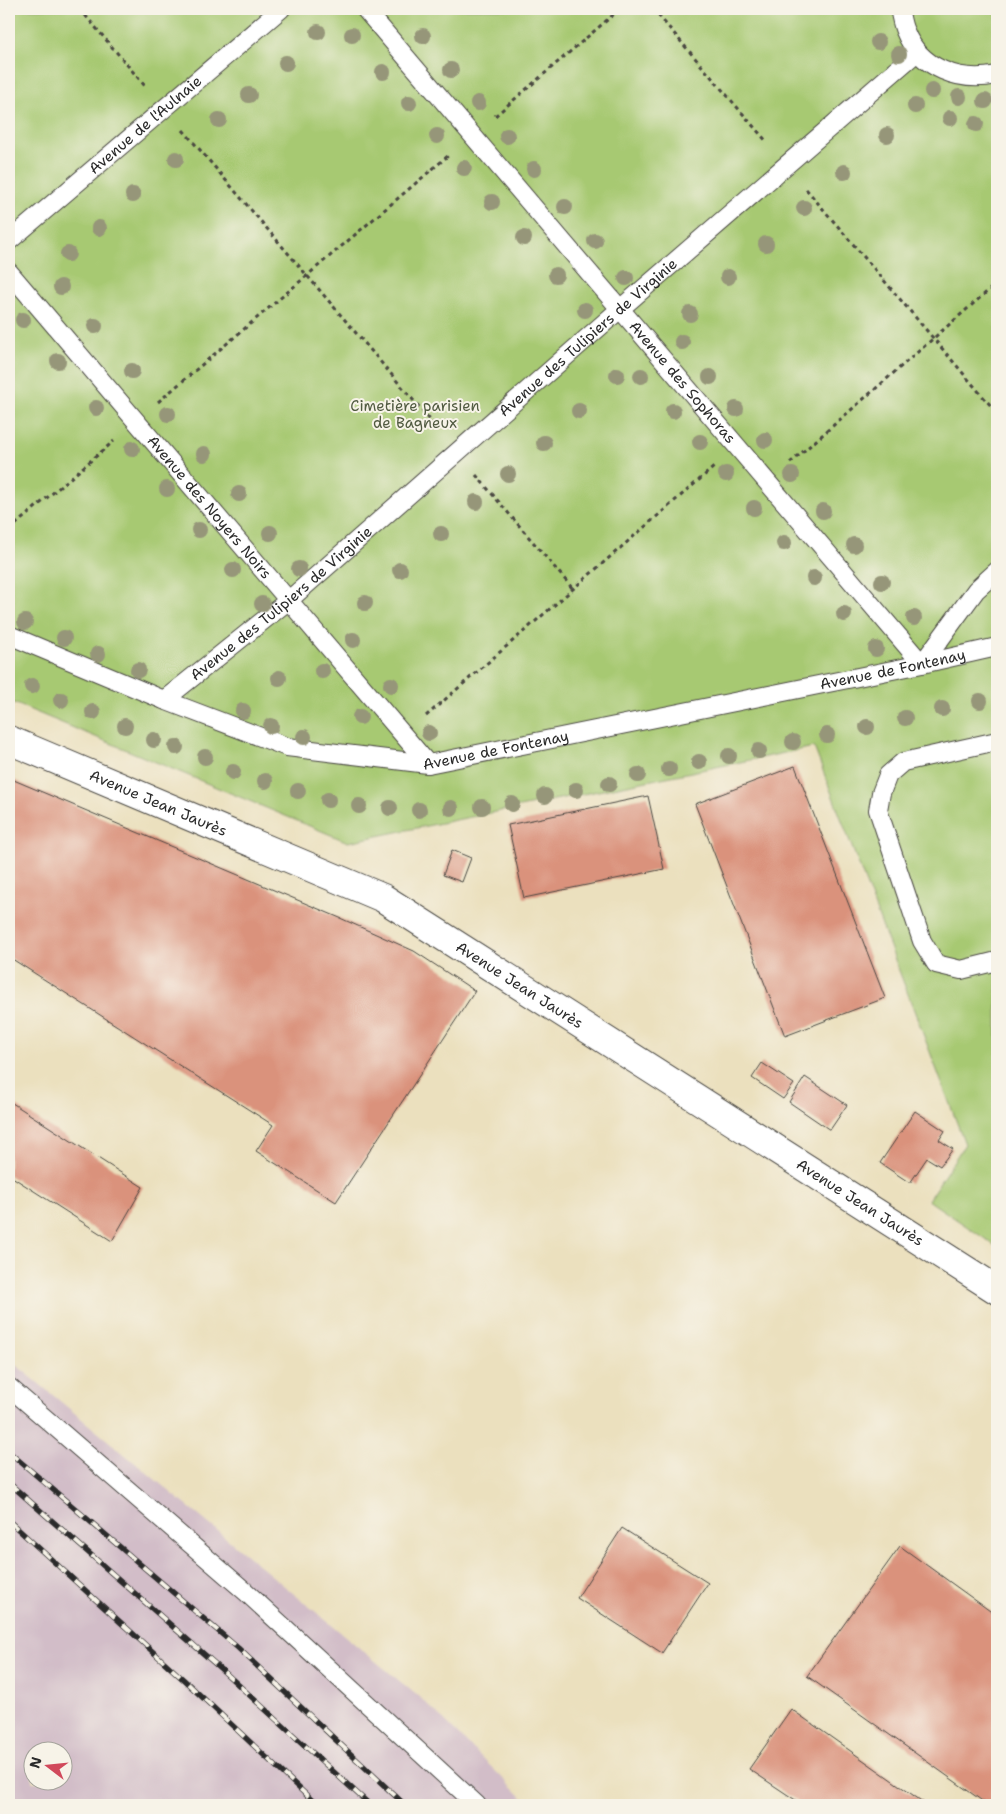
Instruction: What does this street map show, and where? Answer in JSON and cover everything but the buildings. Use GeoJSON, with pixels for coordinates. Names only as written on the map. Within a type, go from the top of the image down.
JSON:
{"type":"FeatureCollection","features":[{"type":"Feature","properties":{"kind":"street","name":"Avenue Jean Jaurès"},"geometry":{"type":"LineString","coordinates":[[9,740],[383,898],[997,1290]]}},
{"type":"Feature","properties":{"kind":"lane","name":"Avenue de l'Aulnaie"},"geometry":{"type":"LineString","coordinates":[[9,241],[281,9]]}},
{"type":"Feature","properties":{"kind":"lane","name":"Avenue des Sophoras"},"geometry":{"type":"LineString","coordinates":[[365,9],[922,664]]}},
{"type":"Feature","properties":{"kind":"lane"},"geometry":{"type":"LineString","coordinates":[[899,9],[905,31],[917,52],[935,67],[957,77],[981,79],[997,76]]}},
{"type":"Feature","properties":{"kind":"lane","name":"Avenue des Tulipiers de Virginie"},"geometry":{"type":"LineString","coordinates":[[164,700],[289,600],[620,309],[917,52]]}},
{"type":"Feature","properties":{"kind":"lane","name":"Avenue des Noyers Noirs"},"geometry":{"type":"LineString","coordinates":[[9,272],[428,764]]}},
{"type":"Feature","properties":{"kind":"lane"},"geometry":{"type":"LineString","coordinates":[[922,664],[976,590],[997,571]]}},
{"type":"Feature","properties":{"kind":"lane","name":"Avenue de Fontenay"},"geometry":{"type":"LineString","coordinates":[[9,634],[164,700],[287,747],[428,764],[922,664],[997,647]]}},
{"type":"Feature","properties":{"kind":"lane"},"geometry":{"type":"LineString","coordinates":[[997,741],[903,762],[888,775],[881,793],[878,810],[922,940],[936,964],[961,970],[997,962]]}},
{"type":"Feature","properties":{"kind":"lane"},"geometry":{"type":"LineString","coordinates":[[9,1387],[246,1592],[477,1805]]}},
{"type":"Feature","properties":{"kind":"path"},"geometry":{"type":"LineString","coordinates":[[80,9],[573,589]]}},
{"type":"Feature","properties":{"kind":"path"},"geometry":{"type":"LineString","coordinates":[[9,530],[620,9]]}},
{"type":"Feature","properties":{"kind":"path"},"geometry":{"type":"LineString","coordinates":[[654,9],[997,413]]}},
{"type":"Feature","properties":{"kind":"path"},"geometry":{"type":"LineString","coordinates":[[768,482],[997,283]]}},
{"type":"Feature","properties":{"kind":"path"},"geometry":{"type":"LineString","coordinates":[[404,736],[737,447]]}},
{"type":"Feature","properties":{"kind":"shaded area"},"geometry":{"type":"Polygon","coordinates":[[[9,1359],[425,1702],[530,1805],[9,1805],[9,1359]]]}},
{"type":"Feature","properties":{"kind":"green space","name":"Cimetière parisien de Bagneux"},"geometry":{"type":"Polygon","coordinates":[[[9,9],[997,9],[997,1247],[928,1200],[965,1144],[814,747],[348,842],[9,701],[9,9]]]}},
{"type":"Feature","properties":{"kind":"railway"},"geometry":{"type":"LineString","coordinates":[[9,1452],[238,1648],[405,1805]]}},
{"type":"Feature","properties":{"kind":"railway"},"geometry":{"type":"LineString","coordinates":[[9,1483],[221,1669],[370,1805]]}},
{"type":"Feature","properties":{"kind":"railway"},"geometry":{"type":"LineString","coordinates":[[9,1521],[184,1680],[317,1805]]}}]}
